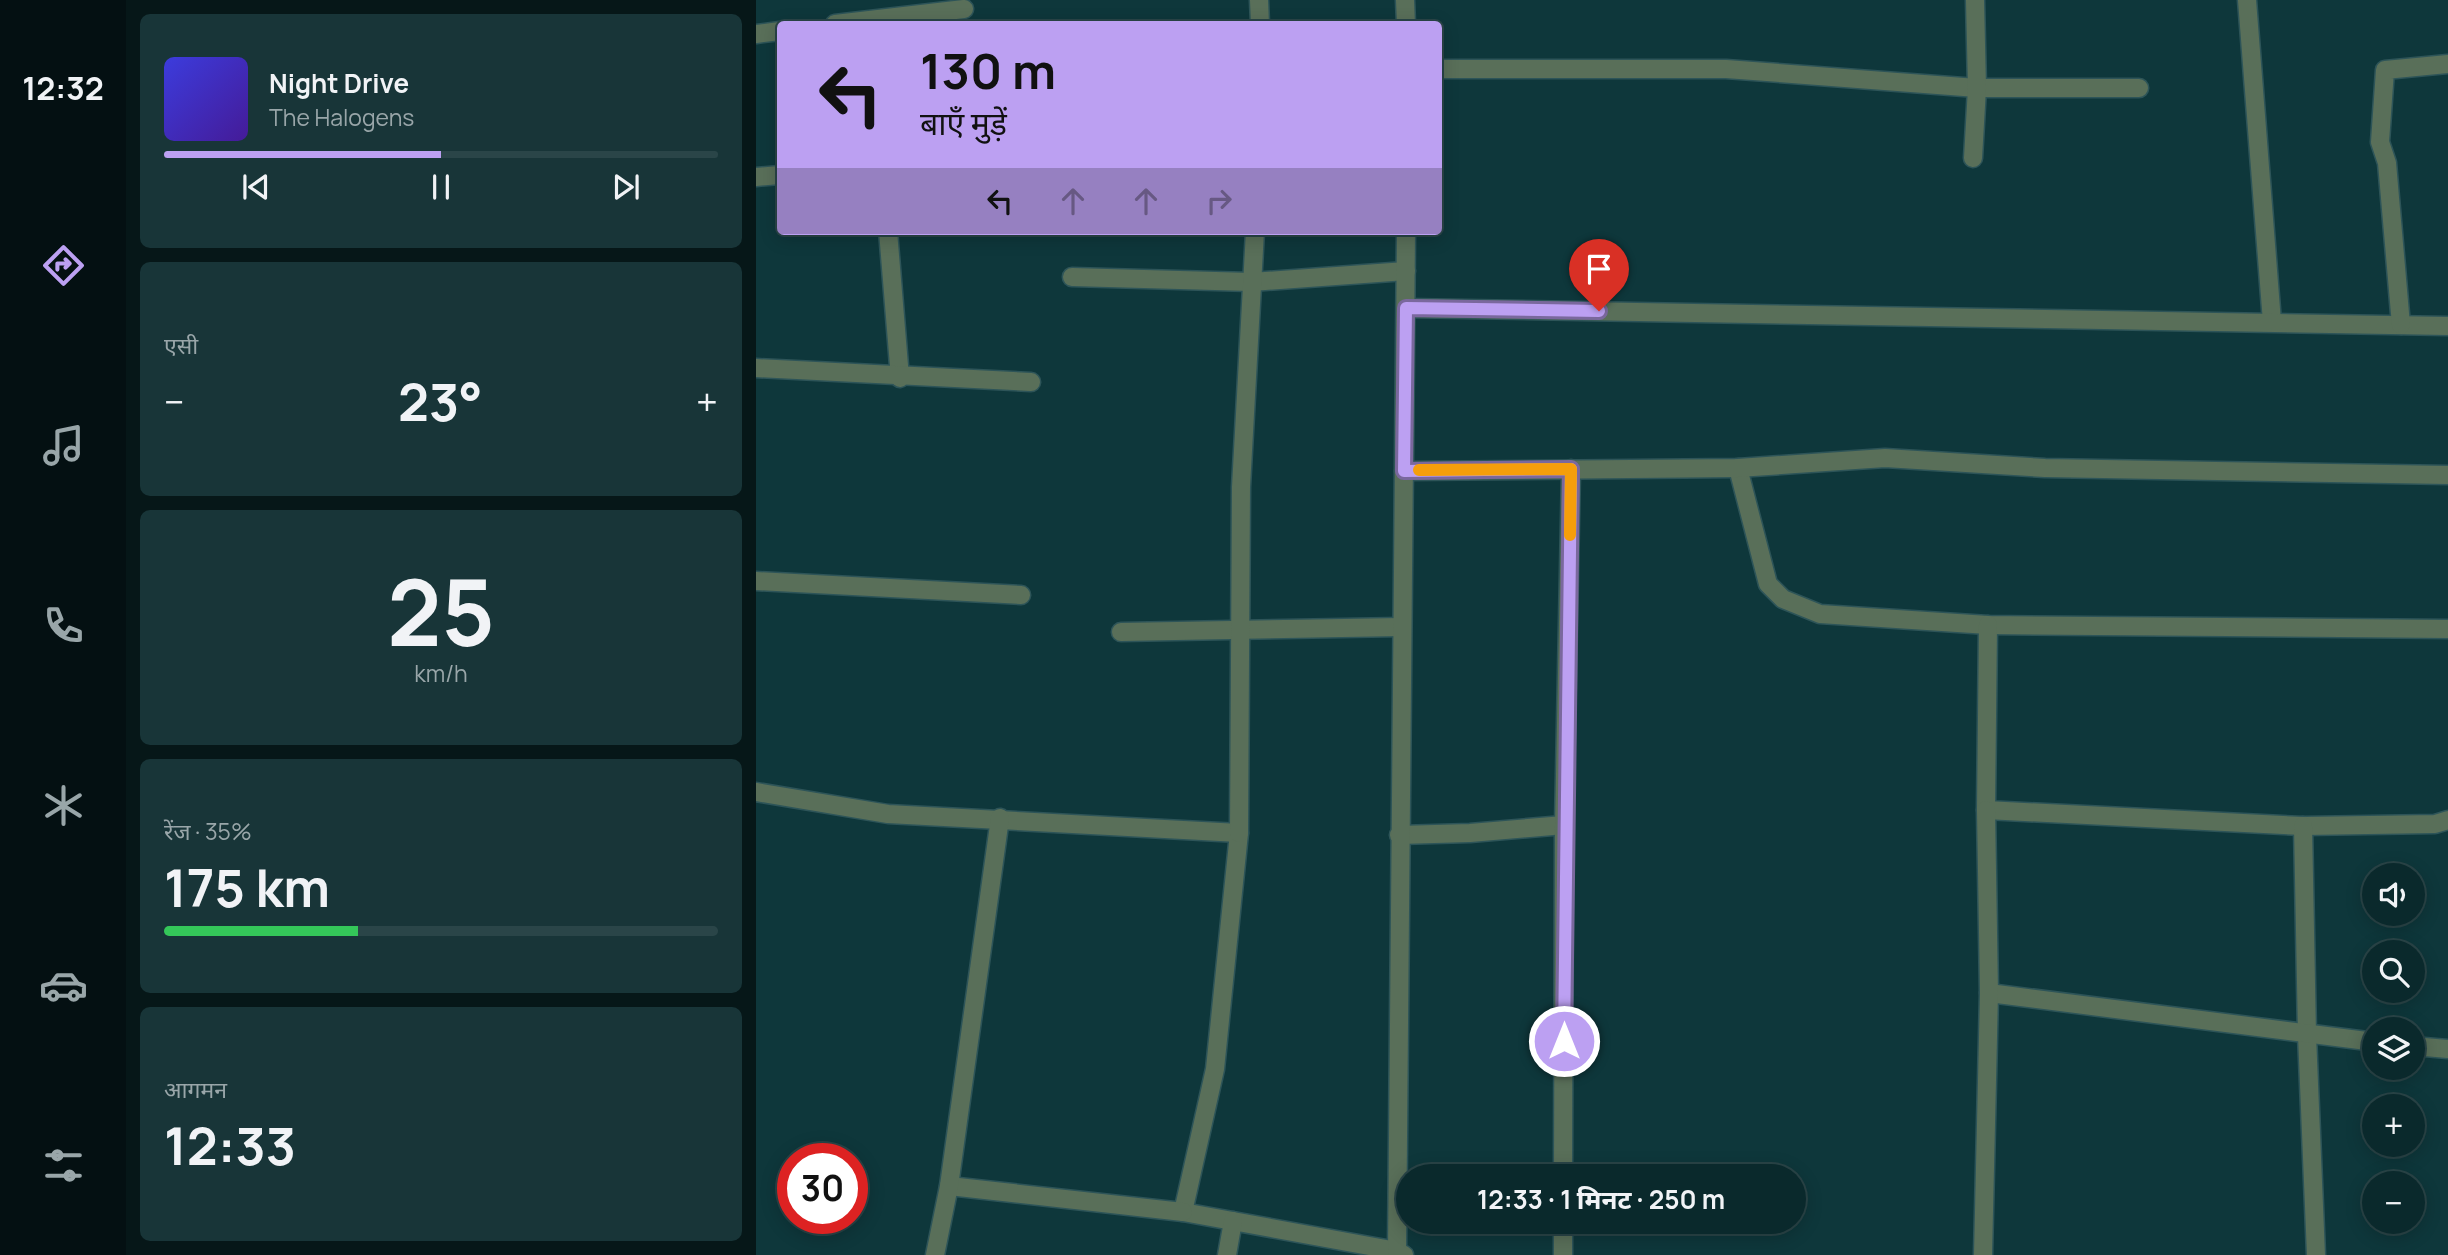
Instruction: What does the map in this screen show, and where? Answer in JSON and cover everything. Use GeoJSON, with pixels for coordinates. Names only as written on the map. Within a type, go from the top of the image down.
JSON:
{"type":"FeatureCollection","features":[{"type":"Feature","properties":{"kind":"street"},"geometry":{"type":"LineString","coordinates":[[1259,0],[1260,21]]}},
{"type":"Feature","properties":{"kind":"street"},"geometry":{"type":"LineString","coordinates":[[1405,0],[1406,21]]}},
{"type":"Feature","properties":{"kind":"street"},"geometry":{"type":"LineString","coordinates":[[1973,158],[1977,88],[1975,0]]}},
{"type":"Feature","properties":{"kind":"street"},"geometry":{"type":"LineString","coordinates":[[2247,0],[2272,322]]}},
{"type":"Feature","properties":{"kind":"street"},"geometry":{"type":"LineString","coordinates":[[861,21],[964,9]]}},
{"type":"Feature","properties":{"kind":"street"},"geometry":{"type":"LineString","coordinates":[[756,34],[777,31]]}},
{"type":"Feature","properties":{"kind":"street"},"geometry":{"type":"LineString","coordinates":[[2402,325],[2387,163],[2380,142],[2385,70],[2448,64]]}},
{"type":"Feature","properties":{"kind":"street"},"geometry":{"type":"LineString","coordinates":[[1442,69],[1726,69],[1977,88],[2139,88]]}},
{"type":"Feature","properties":{"kind":"street"},"geometry":{"type":"LineString","coordinates":[[756,177],[777,175]]}},
{"type":"Feature","properties":{"kind":"street"},"geometry":{"type":"LineString","coordinates":[[888,235],[900,377]]}},
{"type":"Feature","properties":{"kind":"street"},"geometry":{"type":"LineString","coordinates":[[1183,1212],[1214,1069],[1238,833],[1241,487],[1255,235]]}},
{"type":"Feature","properties":{"kind":"street"},"geometry":{"type":"LineString","coordinates":[[949,1186],[1183,1212],[1400,1253],[1399,835],[1406,235]]}},
{"type":"Feature","properties":{"kind":"street"},"geometry":{"type":"LineString","coordinates":[[1072,277],[1251,282],[1406,271]]}},
{"type":"Feature","properties":{"kind":"street"},"geometry":{"type":"LineString","coordinates":[[1406,308],[2448,326]]}},
{"type":"Feature","properties":{"kind":"street"},"geometry":{"type":"LineString","coordinates":[[756,368],[1031,382]]}},
{"type":"Feature","properties":{"kind":"street"},"geometry":{"type":"LineString","coordinates":[[1404,471],[1738,468],[1885,458],[2059,469],[2448,474]]}},
{"type":"Feature","properties":{"kind":"street"},"geometry":{"type":"LineString","coordinates":[[1738,468],[1768,584],[1783,599],[1820,614],[1988,625],[2448,629]]}},
{"type":"Feature","properties":{"kind":"street"},"geometry":{"type":"LineString","coordinates":[[1563,1164],[1564,825],[1571,469]]}},
{"type":"Feature","properties":{"kind":"street"},"geometry":{"type":"LineString","coordinates":[[756,581],[1021,595]]}},
{"type":"Feature","properties":{"kind":"street"},"geometry":{"type":"LineString","coordinates":[[1983,1255],[1989,993],[1986,810],[1988,625]]}},
{"type":"Feature","properties":{"kind":"street"},"geometry":{"type":"LineString","coordinates":[[1121,632],[1401,627]]}},
{"type":"Feature","properties":{"kind":"street"},"geometry":{"type":"LineString","coordinates":[[756,792],[888,814],[1238,833]]}},
{"type":"Feature","properties":{"kind":"street"},"geometry":{"type":"LineString","coordinates":[[1986,810],[2304,826],[2435,824],[2448,820]]}},
{"type":"Feature","properties":{"kind":"street"},"geometry":{"type":"LineString","coordinates":[[935,1255],[949,1186],[1000,818]]}},
{"type":"Feature","properties":{"kind":"street"},"geometry":{"type":"LineString","coordinates":[[1399,835],[1470,833],[1564,825]]}},
{"type":"Feature","properties":{"kind":"street"},"geometry":{"type":"LineString","coordinates":[[2304,826],[2306,1035],[2316,1255]]}},
{"type":"Feature","properties":{"kind":"street"},"geometry":{"type":"LineString","coordinates":[[1989,993],[2362,1041]]}},
{"type":"Feature","properties":{"kind":"street"},"geometry":{"type":"LineString","coordinates":[[2425,1047],[2448,1049]]}},
{"type":"Feature","properties":{"kind":"street"},"geometry":{"type":"LineString","coordinates":[[1227,1255],[1233,1221]]}},
{"type":"Feature","properties":{"kind":"street"},"geometry":{"type":"LineString","coordinates":[[1563,1234],[1563,1255]]}},
{"type":"Feature","properties":{"kind":"slow traffic"},"geometry":{"type":"LineString","coordinates":[[1419,470],[1571,469],[1570,535]]}},
{"type":"Feature","properties":{"kind":"route"},"geometry":{"type":"LineString","coordinates":[[1564,1041],[1564,825],[1571,469],[1404,471],[1406,308],[1599,311]]}}]}
